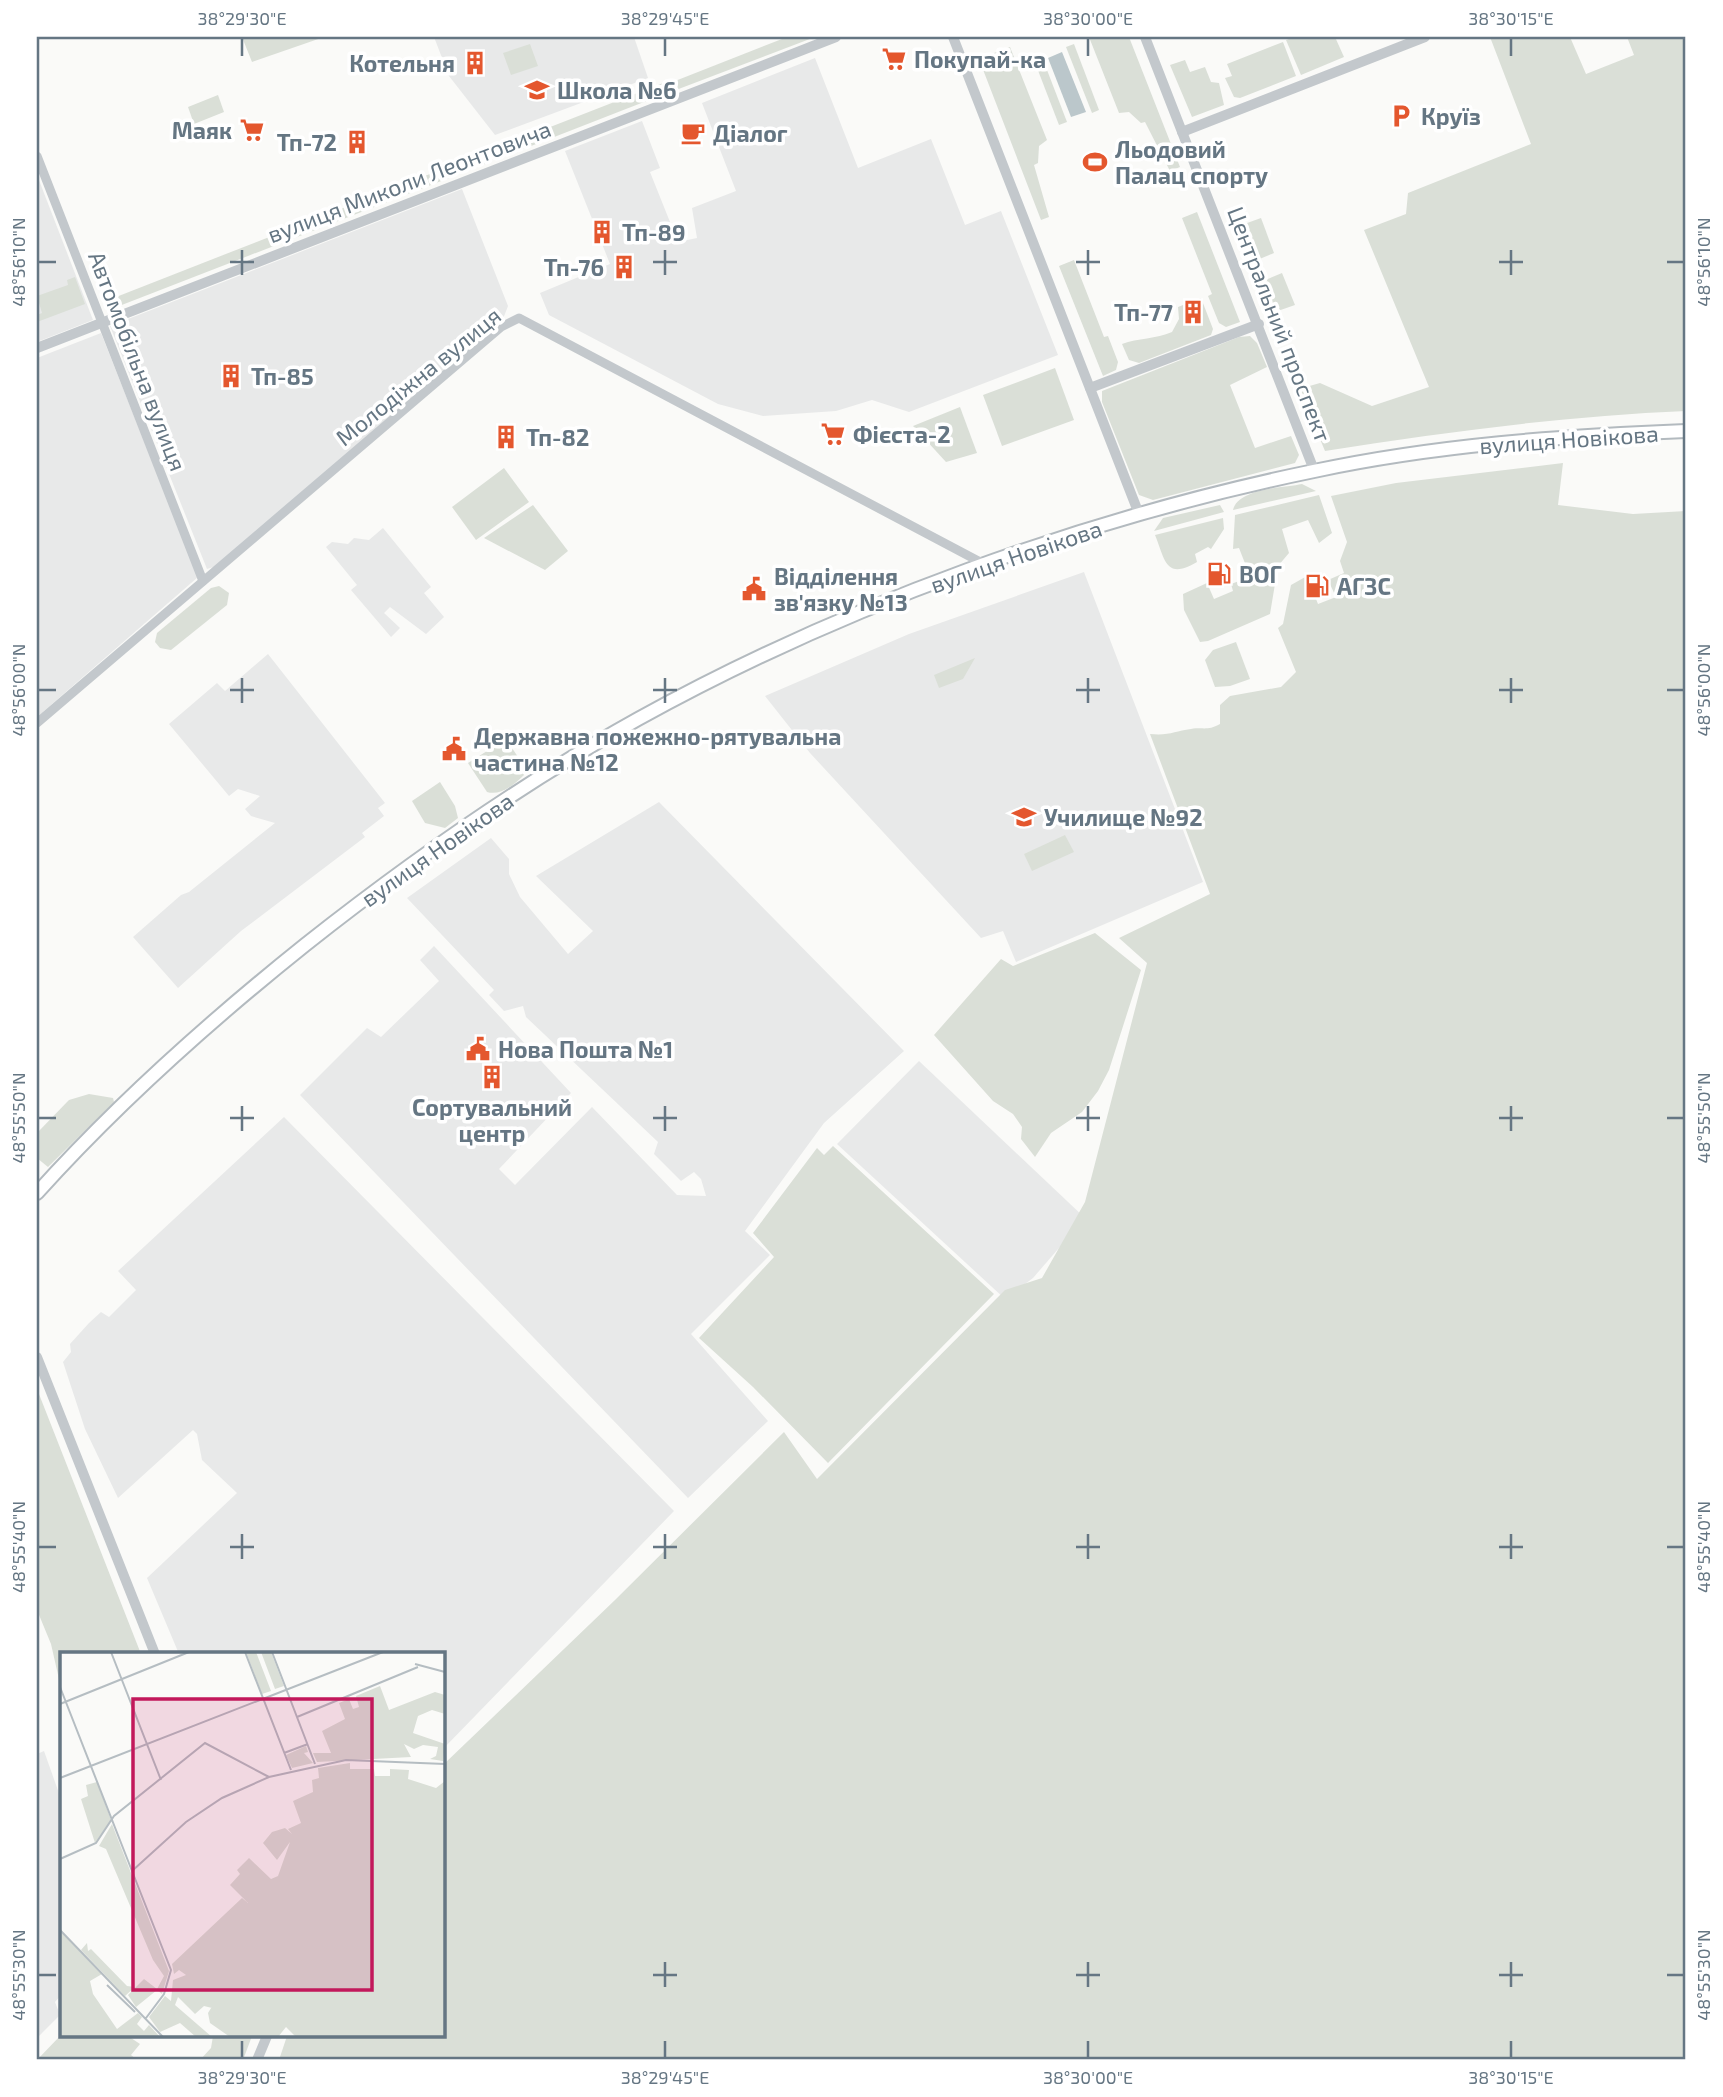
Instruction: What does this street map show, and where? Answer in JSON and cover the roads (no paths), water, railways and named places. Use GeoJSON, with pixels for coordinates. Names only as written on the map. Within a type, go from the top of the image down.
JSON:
{"type":"FeatureCollection","features":[{"type":"Feature","properties":{"kind":"main road","name":"вулиця Новікова"},"geometry":{"type":"LineString","coordinates":[[37,1193],[178,1052],[266,976],[384,884],[537,780],[642,717],[769,654],[984,564],[1139,514],[1314,470],[1533,440],[1686,431]]}},
{"type":"Feature","properties":{"kind":"street","name":"вулиця Миколи Леонтовича"},"geometry":{"type":"LineString","coordinates":[[37,348],[836,37]]}},
{"type":"Feature","properties":{"kind":"street"},"geometry":{"type":"LineString","coordinates":[[953,37],[1139,514]]}},
{"type":"Feature","properties":{"kind":"street","name":"Центральний проспект"},"geometry":{"type":"LineString","coordinates":[[1145,37],[1314,470]]}},
{"type":"Feature","properties":{"kind":"street"},"geometry":{"type":"LineString","coordinates":[[1182,132],[1425,37]]}},
{"type":"Feature","properties":{"kind":"street","name":"Автомобільна вулиця"},"geometry":{"type":"LineString","coordinates":[[37,156],[203,581]]}},
{"type":"Feature","properties":{"kind":"street","name":"Молодіжна вулиця"},"geometry":{"type":"LineString","coordinates":[[37,723],[501,327],[519,318],[984,564]]}},
{"type":"Feature","properties":{"kind":"street"},"geometry":{"type":"LineString","coordinates":[[1090,388],[1259,324]]}},
{"type":"Feature","properties":{"kind":"street"},"geometry":{"type":"LineString","coordinates":[[37,1357],[154,1652]]}},
{"type":"Feature","properties":{"kind":"street"},"geometry":{"type":"LineString","coordinates":[[257,2060],[266,2038]]}},
{"type":"Feature","properties":{"kind":"place","name":"Покупай-ка"},"geometry":{"type":"Point","coordinates":[894,59]}},
{"type":"Feature","properties":{"kind":"place","name":"Котельня"},"geometry":{"type":"Point","coordinates":[475,63]}},
{"type":"Feature","properties":{"kind":"place","name":"Школа №6"},"geometry":{"type":"Point","coordinates":[537,90]}},
{"type":"Feature","properties":{"kind":"place","name":"Круїз"},"geometry":{"type":"Point","coordinates":[1401,116]}},
{"type":"Feature","properties":{"kind":"place","name":"Маяк"},"geometry":{"type":"Point","coordinates":[252,130]}},
{"type":"Feature","properties":{"kind":"place","name":"Діалог"},"geometry":{"type":"Point","coordinates":[693,133]}},
{"type":"Feature","properties":{"kind":"place","name":"Тп-72"},"geometry":{"type":"Point","coordinates":[357,142]}},
{"type":"Feature","properties":{"kind":"place","name":"Льодовий Палац спорту"},"geometry":{"type":"Point","coordinates":[1095,162]}},
{"type":"Feature","properties":{"kind":"place","name":"Тп-89"},"geometry":{"type":"Point","coordinates":[602,232]}},
{"type":"Feature","properties":{"kind":"place","name":"Тп-76"},"geometry":{"type":"Point","coordinates":[624,267]}},
{"type":"Feature","properties":{"kind":"place","name":"Тп-77"},"geometry":{"type":"Point","coordinates":[1193,312]}},
{"type":"Feature","properties":{"kind":"place","name":"Тп-85"},"geometry":{"type":"Point","coordinates":[231,376]}},
{"type":"Feature","properties":{"kind":"place","name":"Фiєста-2"},"geometry":{"type":"Point","coordinates":[833,434]}},
{"type":"Feature","properties":{"kind":"place","name":"Тп-82"},"geometry":{"type":"Point","coordinates":[506,437]}},
{"type":"Feature","properties":{"kind":"place","name":"ВОГ"},"geometry":{"type":"Point","coordinates":[1219,574]}},
{"type":"Feature","properties":{"kind":"place","name":"АГЗС"},"geometry":{"type":"Point","coordinates":[1317,586]}},
{"type":"Feature","properties":{"kind":"place","name":"Відділення зв'язку №13"},"geometry":{"type":"Point","coordinates":[754,589]}},
{"type":"Feature","properties":{"kind":"place","name":"Державна пожежно-рятувальна частина №12"},"geometry":{"type":"Point","coordinates":[454,749]}},
{"type":"Feature","properties":{"kind":"place","name":"Училище №92"},"geometry":{"type":"Point","coordinates":[1024,817]}},
{"type":"Feature","properties":{"kind":"place","name":"Нова Пошта №1"},"geometry":{"type":"Point","coordinates":[478,1049]}},
{"type":"Feature","properties":{"kind":"place","name":"Сортувальний центр"},"geometry":{"type":"Point","coordinates":[492,1077]}}]}
